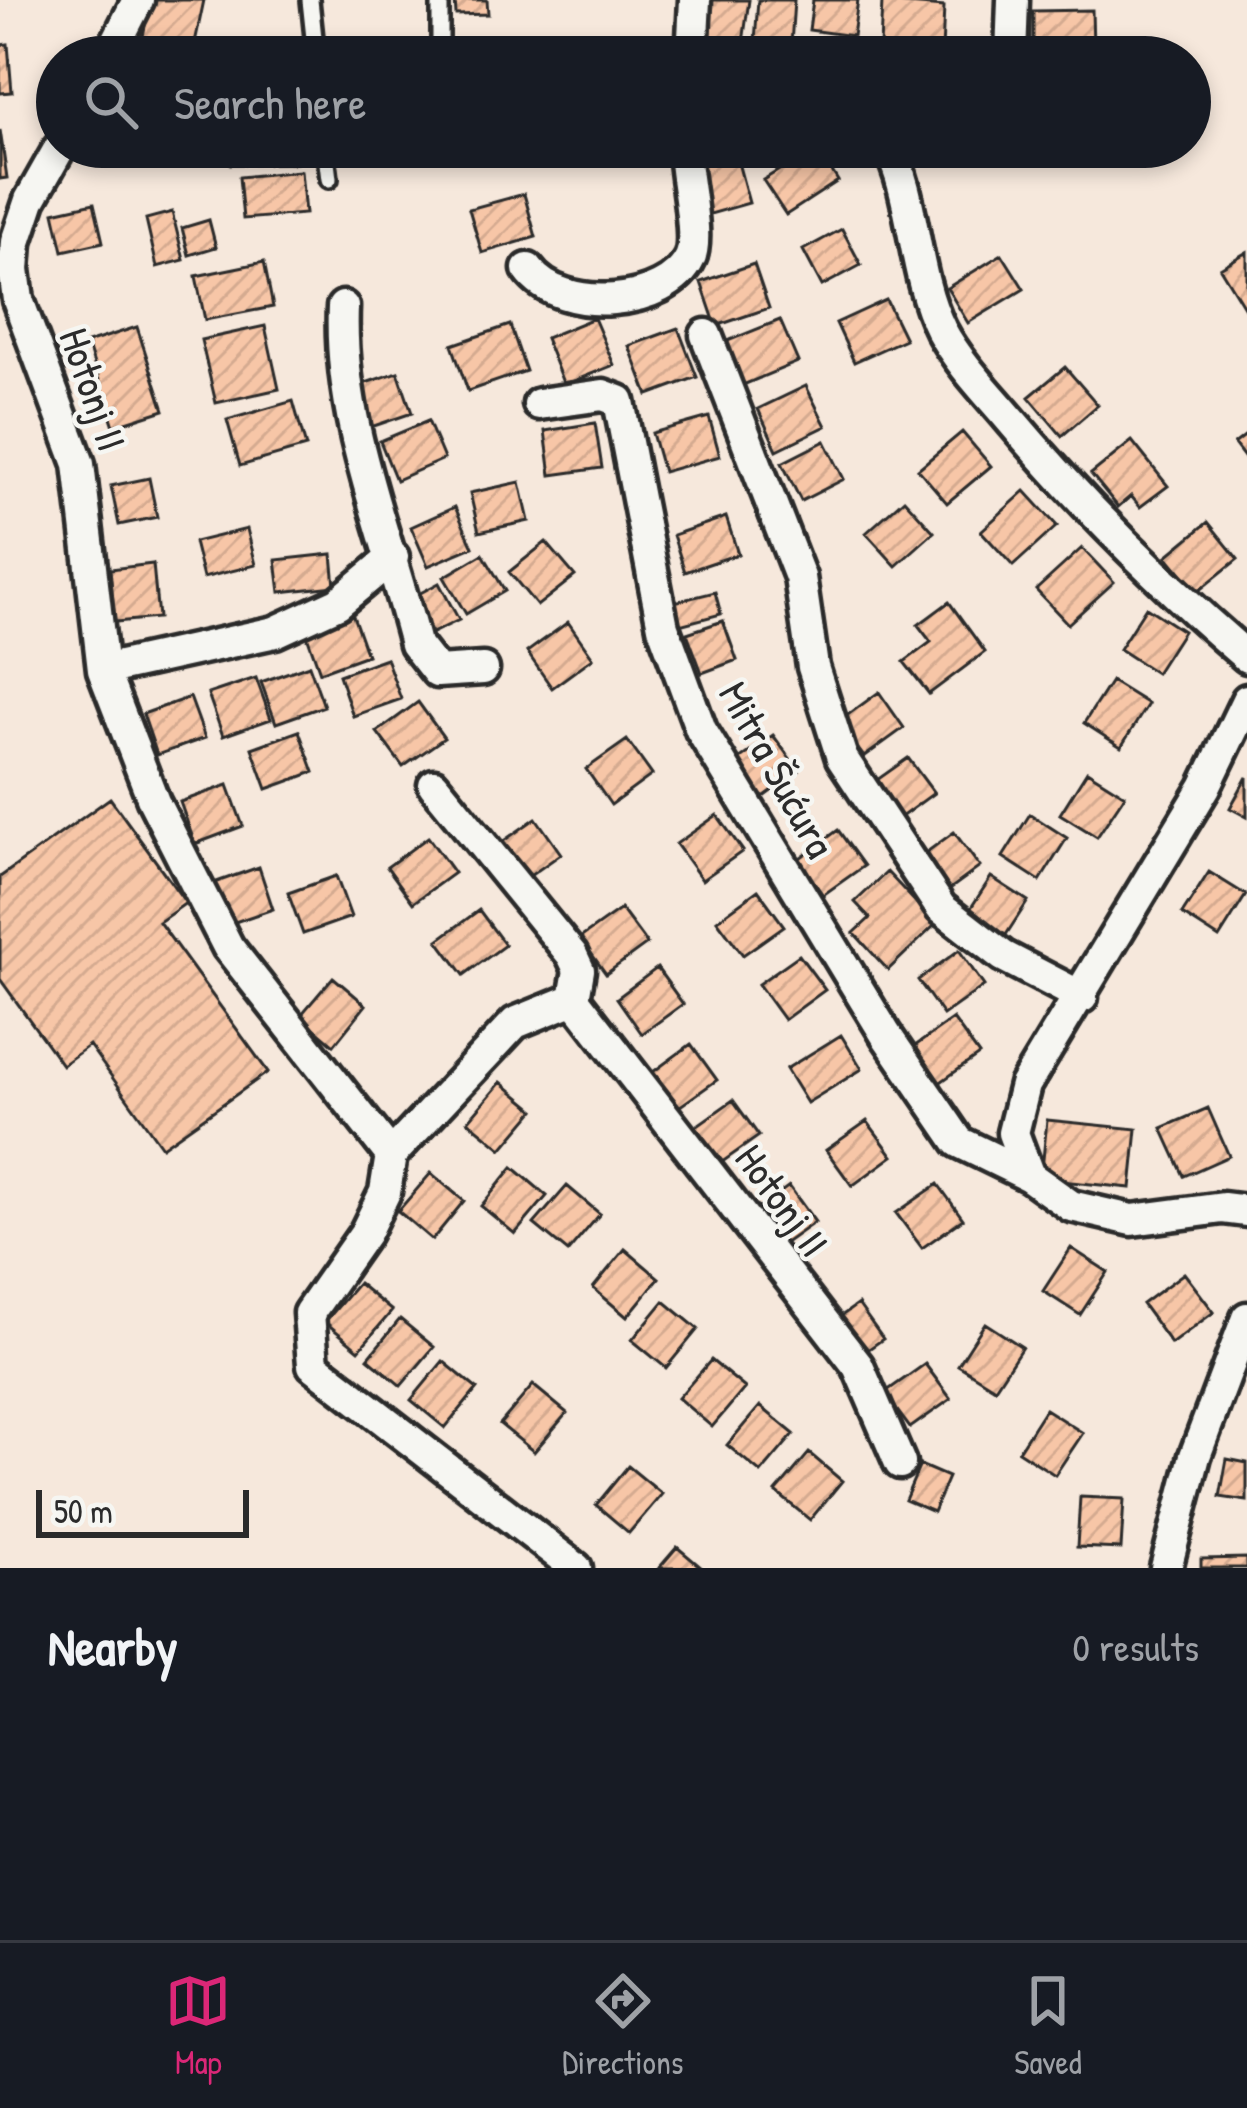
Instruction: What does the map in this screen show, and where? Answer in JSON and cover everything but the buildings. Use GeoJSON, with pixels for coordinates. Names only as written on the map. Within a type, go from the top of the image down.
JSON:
{"type":"FeatureCollection","features":[{"type":"Feature","properties":{"kind":"street"},"geometry":{"type":"LineString","coordinates":[[120,36],[138,0]]}},
{"type":"Feature","properties":{"kind":"street"},"geometry":{"type":"LineString","coordinates":[[693,36],[695,0]]}},
{"type":"Feature","properties":{"kind":"street"},"geometry":{"type":"LineString","coordinates":[[1012,0],[1012,36]]}},
{"type":"Feature","properties":{"kind":"street","name":"Hotonj II"},"geometry":{"type":"LineString","coordinates":[[48,168],[30,200],[16,242],[14,271],[18,299],[79,464],[103,670],[154,802],[228,947],[391,1155]]}},
{"type":"Feature","properties":{"kind":"street"},"geometry":{"type":"LineString","coordinates":[[528,268],[554,294],[576,301],[615,299],[676,275],[690,258],[693,239],[686,168]]}},
{"type":"Feature","properties":{"kind":"street"},"geometry":{"type":"LineString","coordinates":[[899,168],[913,251],[928,297],[961,361],[1064,484],[1143,567],[1247,657]]}},
{"type":"Feature","properties":{"kind":"street"},"geometry":{"type":"LineString","coordinates":[[343,307],[340,362],[347,416],[416,644],[437,672],[483,669]]}},
{"type":"Feature","properties":{"kind":"street","name":"Mitra Šućura"},"geometry":{"type":"LineString","coordinates":[[706,335],[800,577],[813,667],[842,758],[893,844],[941,908],[1003,956],[1082,997]]}},
{"type":"Feature","properties":{"kind":"street","name":"Mitra Šućura"},"geometry":{"type":"LineString","coordinates":[[539,404],[604,395],[619,401],[663,627],[700,730],[931,1105],[959,1142],[1029,1175],[1071,1206],[1132,1220],[1223,1208],[1247,1211]]}},
{"type":"Feature","properties":{"kind":"street"},"geometry":{"type":"LineString","coordinates":[[103,670],[275,632],[338,603],[393,557]]}},
{"type":"Feature","properties":{"kind":"street"},"geometry":{"type":"LineString","coordinates":[[1029,1175],[1013,1133],[1017,1107],[1205,787],[1247,700]]}},
{"type":"Feature","properties":{"kind":"street","name":"Hotonj II"},"geometry":{"type":"LineString","coordinates":[[434,785],[572,955],[579,970],[574,999],[858,1366],[900,1463]]}},
{"type":"Feature","properties":{"kind":"street"},"geometry":{"type":"LineString","coordinates":[[574,999],[515,1023],[391,1155],[386,1192],[365,1233],[309,1313],[313,1365],[576,1568]]}},
{"type":"Feature","properties":{"kind":"street"},"geometry":{"type":"LineString","coordinates":[[1166,1568],[1195,1456],[1247,1318]]}},
{"type":"Feature","properties":{"kind":"lane"},"geometry":{"type":"LineString","coordinates":[[310,0],[314,36]]}},
{"type":"Feature","properties":{"kind":"lane"},"geometry":{"type":"LineString","coordinates":[[440,0],[440,36]]}},
{"type":"Feature","properties":{"kind":"lane"},"geometry":{"type":"LineString","coordinates":[[328,168],[329,179]]}}]}
